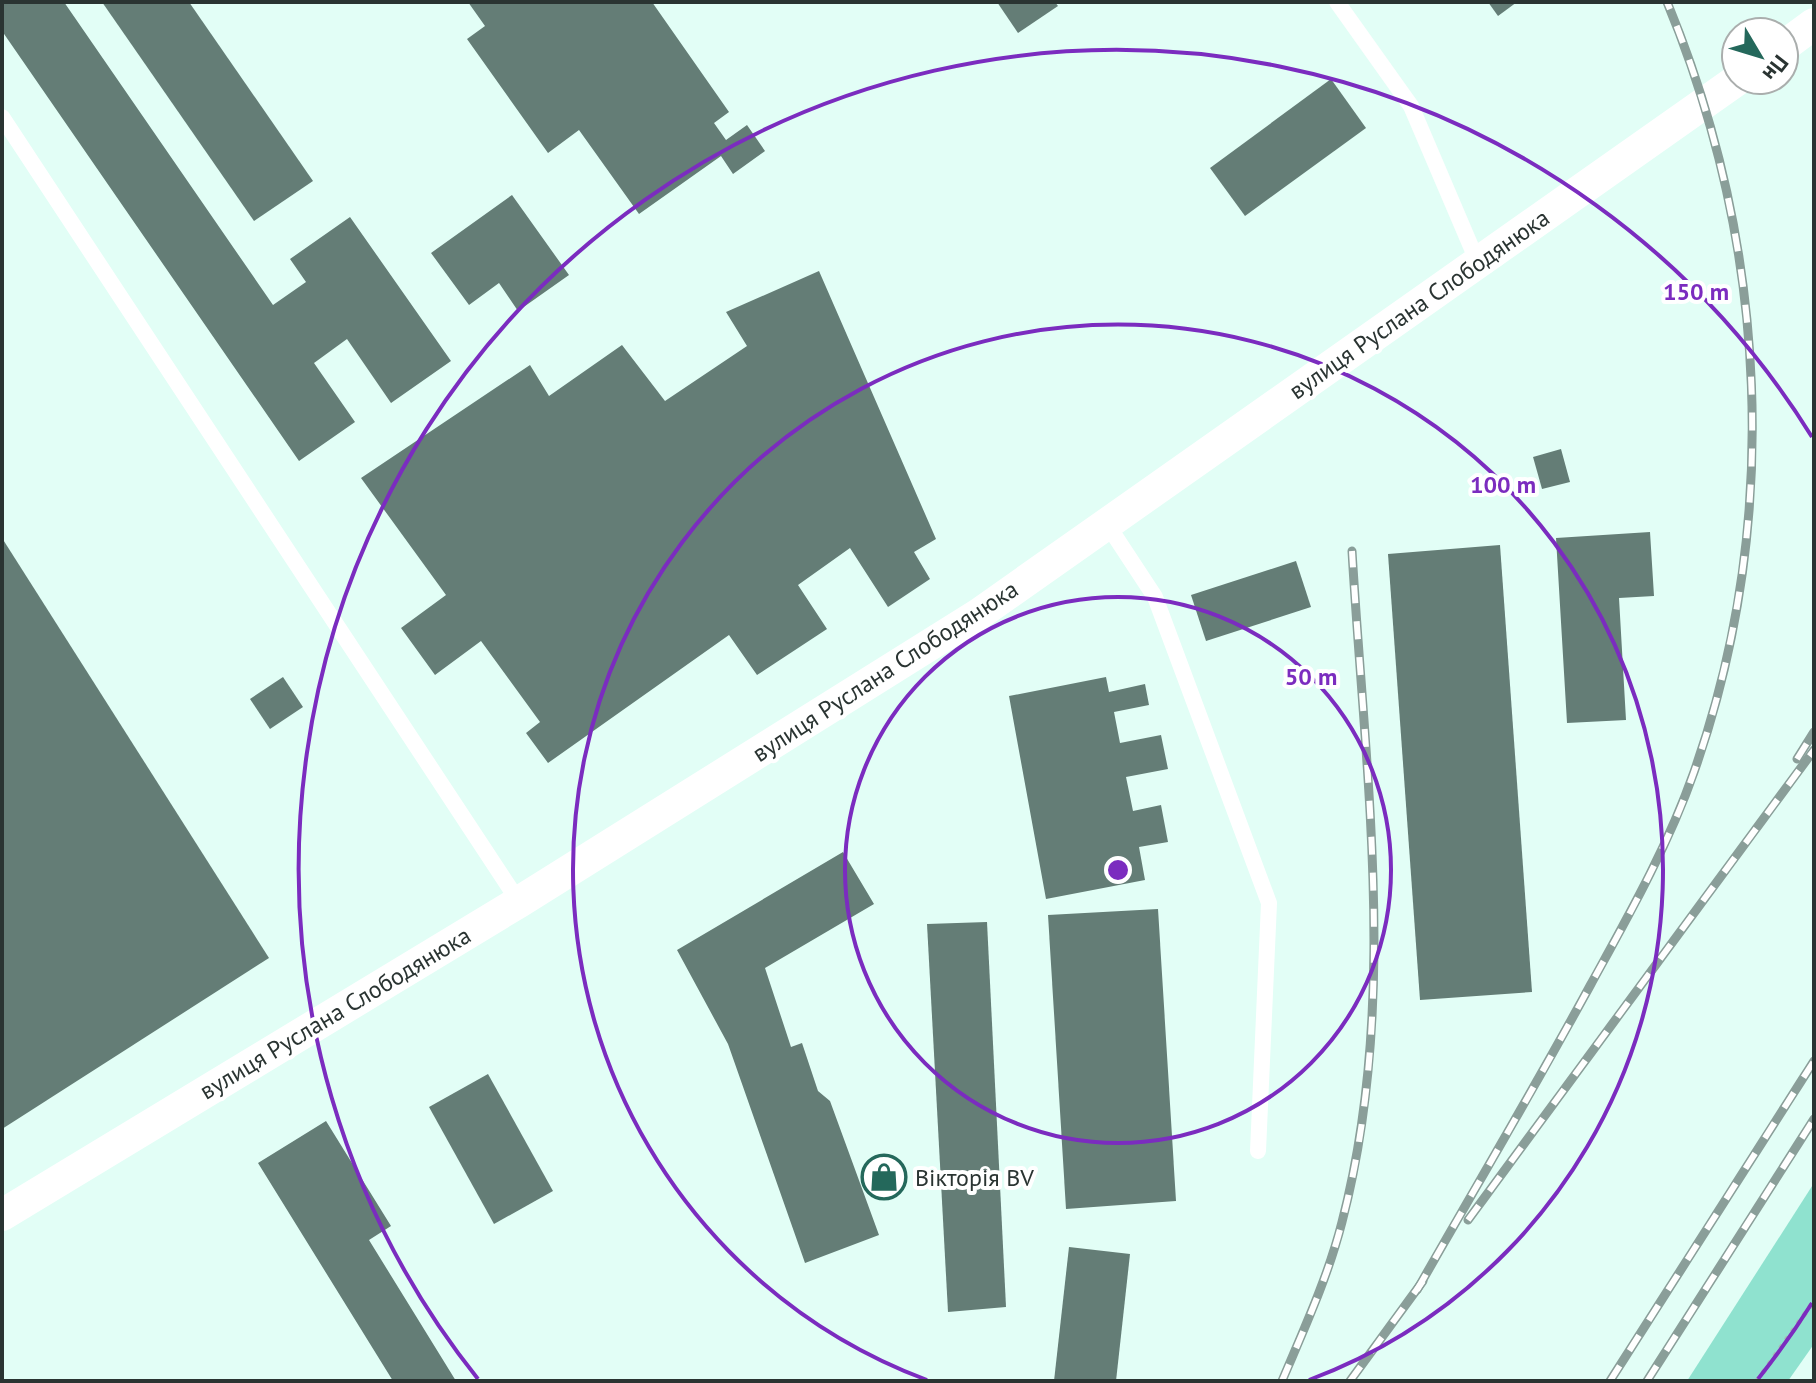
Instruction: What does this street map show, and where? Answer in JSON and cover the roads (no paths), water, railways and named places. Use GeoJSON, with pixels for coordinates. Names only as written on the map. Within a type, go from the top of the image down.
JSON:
{"type":"FeatureCollection","features":[{"type":"Feature","properties":{"kind":"street","name":"вулиця Руслана Слободянюка"},"geometry":{"type":"LineString","coordinates":[[2,1215],[519,902],[979,614],[1720,92]]}},
{"type":"Feature","properties":{"kind":"lane"},"geometry":{"type":"LineString","coordinates":[[1337,2],[1411,106],[1478,263]]}},
{"type":"Feature","properties":{"kind":"lane"},"geometry":{"type":"LineString","coordinates":[[2,117],[519,902]]}},
{"type":"Feature","properties":{"kind":"lane"},"geometry":{"type":"LineString","coordinates":[[1107,524],[1155,597],[1269,903],[1258,1151]]}},
{"type":"Feature","properties":{"kind":"railway"},"geometry":{"type":"LineString","coordinates":[[1417,1290],[1570,1023],[1672,827],[1694,772],[1722,677],[1741,581],[1751,483],[1751,385],[1743,287],[1726,190],[1701,95],[1667,2]]}},
{"type":"Feature","properties":{"kind":"railway"},"geometry":{"type":"LineString","coordinates":[[1282,1381],[1323,1283],[1342,1222],[1359,1139],[1369,1056],[1374,972],[1373,888],[1352,551]]}},
{"type":"Feature","properties":{"kind":"railway"},"geometry":{"type":"LineString","coordinates":[[1797,759],[1814,732]]}},
{"type":"Feature","properties":{"kind":"railway"},"geometry":{"type":"LineString","coordinates":[[1468,1220],[1814,750]]}},
{"type":"Feature","properties":{"kind":"railway"},"geometry":{"type":"LineString","coordinates":[[1610,1381],[1814,1061]]}},
{"type":"Feature","properties":{"kind":"railway"},"geometry":{"type":"LineString","coordinates":[[1647,1381],[1814,1119]]}},
{"type":"Feature","properties":{"kind":"railway"},"geometry":{"type":"LineString","coordinates":[[1350,1381],[1423,1281]]}},
{"type":"Feature","properties":{"kind":"place","name":"Вікторія BV"},"geometry":{"type":"Point","coordinates":[884,1177]}}]}
